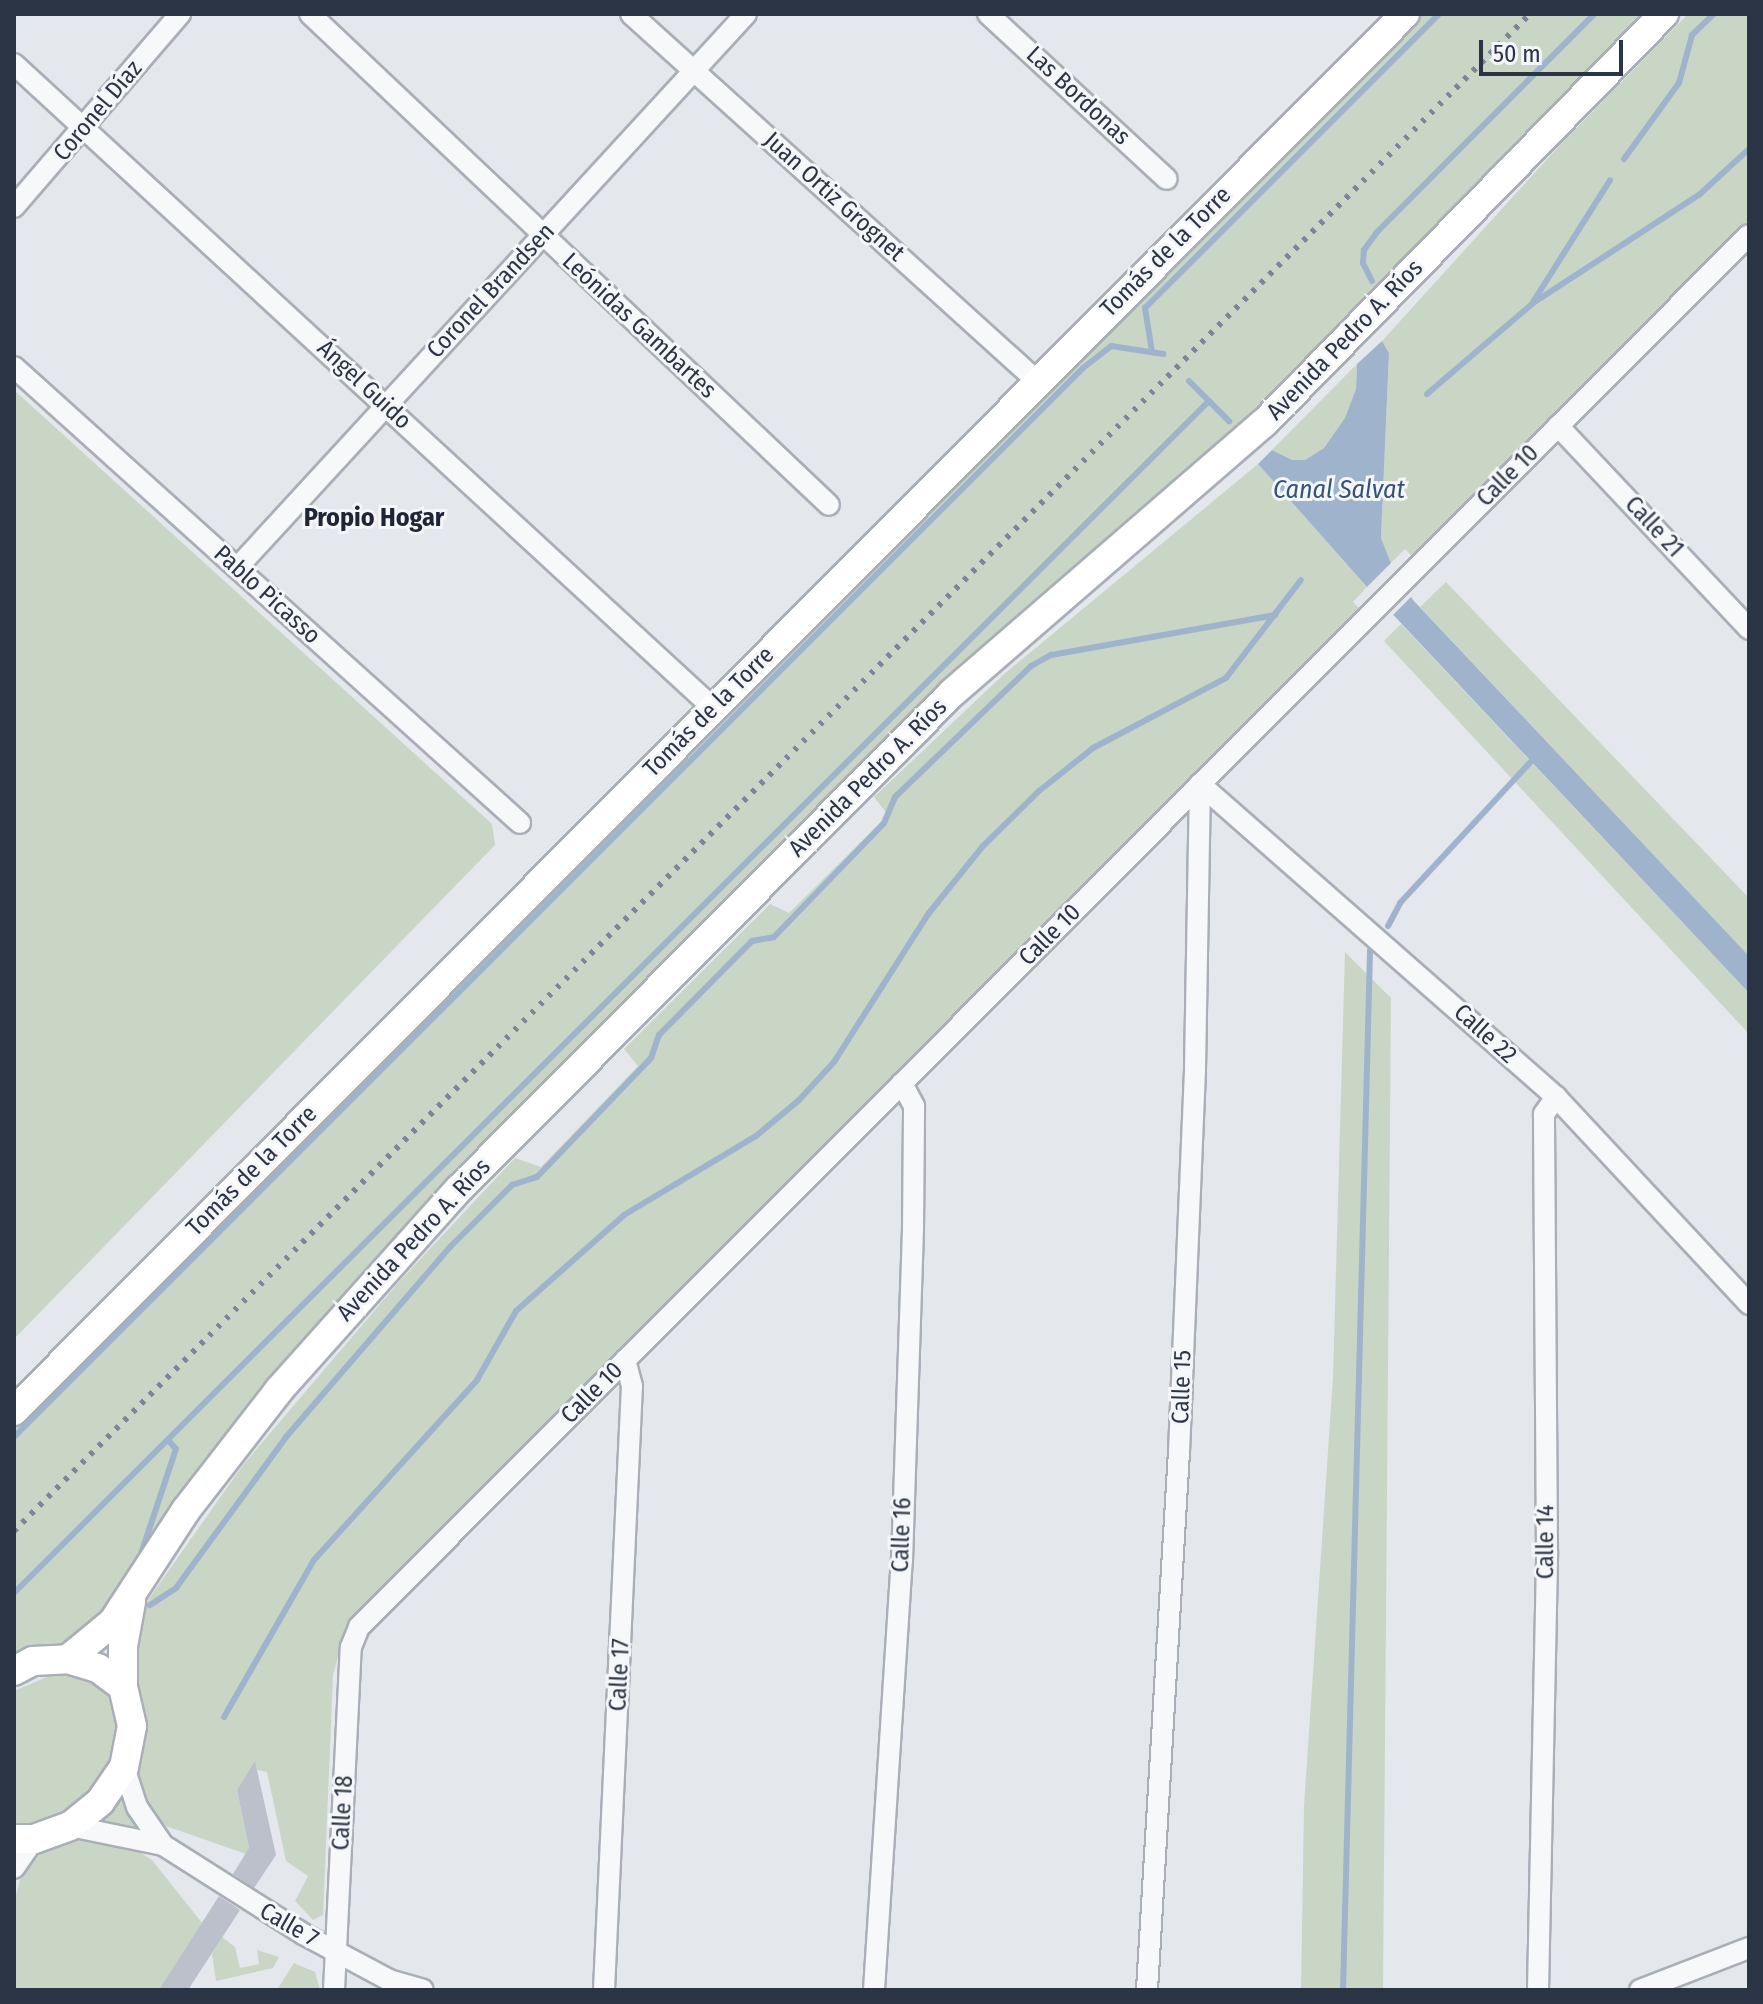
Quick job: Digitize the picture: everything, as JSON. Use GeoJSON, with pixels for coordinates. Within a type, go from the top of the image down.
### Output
{"type":"FeatureCollection","features":[{"type":"Feature","properties":{"kind":"main road","name":"Tomás de la Torre"},"geometry":{"type":"LineString","coordinates":[[14,1411],[1405,14]]}},
{"type":"Feature","properties":{"kind":"main road","name":"Avenida Pedro A. Ríos"},"geometry":{"type":"LineString","coordinates":[[68,1659],[101,1636],[132,1597],[186,1510],[279,1390],[459,1189],[952,693],[1264,423],[1664,14]]}},
{"type":"Feature","properties":{"kind":"main road","name":"Avenida Pedro A. Ríos"},"geometry":{"type":"LineString","coordinates":[[124,1767],[132,1726],[123,1687],[123,1646],[132,1597]]}},
{"type":"Feature","properties":{"kind":"main road"},"geometry":{"type":"LineString","coordinates":[[20,1662],[68,1659],[98,1668],[123,1687]]}},
{"type":"Feature","properties":{"kind":"main road"},"geometry":{"type":"LineString","coordinates":[[24,1839],[70,1826],[100,1802],[124,1767]]}},
{"type":"Feature","properties":{"kind":"street","name":"Coronel Díaz"},"geometry":{"type":"LineString","coordinates":[[14,207],[180,14]]}},
{"type":"Feature","properties":{"kind":"street","name":"Leónidas Gambartes"},"geometry":{"type":"LineString","coordinates":[[310,14],[829,505]]}},
{"type":"Feature","properties":{"kind":"street","name":"Juan Ortiz Grognet"},"geometry":{"type":"LineString","coordinates":[[631,14],[1037,381]]}},
{"type":"Feature","properties":{"kind":"street","name":"Coronel Brandsen"},"geometry":{"type":"LineString","coordinates":[[237,568],[746,14]]}},
{"type":"Feature","properties":{"kind":"street","name":"Las Bordonas"},"geometry":{"type":"LineString","coordinates":[[988,14],[1167,179]]}},
{"type":"Feature","properties":{"kind":"street","name":"Ángel Guido"},"geometry":{"type":"LineString","coordinates":[[14,64],[713,708]]}},
{"type":"Feature","properties":{"kind":"street","name":"Calle 10"},"geometry":{"type":"LineString","coordinates":[[354,1637],[625,1360],[1749,235]]}},
{"type":"Feature","properties":{"kind":"street","name":"Pablo Picasso"},"geometry":{"type":"LineString","coordinates":[[14,367],[520,823]]}},
{"type":"Feature","properties":{"kind":"street","name":"Calle 21"},"geometry":{"type":"LineString","coordinates":[[1558,426],[1749,629]]}},
{"type":"Feature","properties":{"kind":"street","name":"Calle 22"},"geometry":{"type":"LineString","coordinates":[[1200,784],[1556,1097],[1749,1304]]}},
{"type":"Feature","properties":{"kind":"street","name":"Calle 15"},"geometry":{"type":"LineString","coordinates":[[1147,1990],[1180,1436],[1200,784]]}},
{"type":"Feature","properties":{"kind":"street","name":"Calle 16"},"geometry":{"type":"LineString","coordinates":[[874,1990],[902,1561],[912,1245],[914,1106],[902,1083]]}},
{"type":"Feature","properties":{"kind":"street","name":"Calle 14"},"geometry":{"type":"LineString","coordinates":[[1538,1990],[1547,1551],[1544,1114],[1556,1097]]}},
{"type":"Feature","properties":{"kind":"street","name":"Calle 17"},"geometry":{"type":"LineString","coordinates":[[604,1990],[632,1386],[625,1360]]}},
{"type":"Feature","properties":{"kind":"street","name":"Calle 18"},"geometry":{"type":"LineString","coordinates":[[334,1990],[354,1637]]}},
{"type":"Feature","properties":{"kind":"street","name":"Calle 7"},"geometry":{"type":"LineString","coordinates":[[124,1767],[137,1807],[163,1845]]}},
{"type":"Feature","properties":{"kind":"street","name":"Calle 7"},"geometry":{"type":"LineString","coordinates":[[70,1826],[163,1845],[336,1952],[389,1980],[423,1990]]}},
{"type":"Feature","properties":{"kind":"street"},"geometry":{"type":"LineString","coordinates":[[14,1868],[24,1839]]}},
{"type":"Feature","properties":{"kind":"street"},"geometry":{"type":"LineString","coordinates":[[1640,1990],[1749,1948]]}},
{"type":"Feature","properties":{"kind":"green space"},"geometry":{"type":"Polygon","coordinates":[[[1405,14],[1664,14],[1264,423],[1086,573],[347,1311],[101,1636],[14,1671],[14,1411],[1405,14]]]}},
{"type":"Feature","properties":{"kind":"green space"},"geometry":{"type":"Polygon","coordinates":[[[1688,14],[1749,14],[1749,226],[1414,558],[1405,549],[1391,563],[1381,538],[1389,353],[1382,341],[1559,146],[1688,14]]]}},
{"type":"Feature","properties":{"kind":"green space"},"geometry":{"type":"Polygon","coordinates":[[[1357,364],[1356,389],[1345,419],[1324,448],[1305,460],[1292,460],[1272,450],[1357,364]]]}},
{"type":"Feature","properties":{"kind":"green space"},"geometry":{"type":"Polygon","coordinates":[[[14,390],[492,824],[495,845],[14,1339],[14,390]]]}},
{"type":"Feature","properties":{"kind":"green space"},"geometry":{"type":"Polygon","coordinates":[[[1258,464],[1367,587],[1353,602],[1360,609],[346,1628],[333,1675],[323,1915],[313,1920],[295,1901],[308,1876],[286,1861],[267,1772],[257,1770],[255,1762],[237,1790],[249,1848],[246,1854],[166,1826],[148,1807],[138,1779],[146,1717],[132,1660],[143,1607],[243,1465],[398,1283],[515,1158],[541,1167],[638,1066],[624,1049],[770,904],[789,913],[888,815],[874,797],[1003,675],[1258,464]]]}},
{"type":"Feature","properties":{"kind":"green space"},"geometry":{"type":"Polygon","coordinates":[[[1446,582],[1749,898],[1749,956],[1420,607],[1446,582]]]}},
{"type":"Feature","properties":{"kind":"green space"},"geometry":{"type":"Polygon","coordinates":[[[1401,624],[1749,993],[1749,1034],[1384,641],[1401,624]]]}},
{"type":"Feature","properties":{"kind":"green space"},"geometry":{"type":"Polygon","coordinates":[[[1345,952],[1391,998],[1383,1990],[1301,1990],[1304,1806],[1333,1377],[1345,952]]]}},
{"type":"Feature","properties":{"kind":"green space"},"geometry":{"type":"Polygon","coordinates":[[[56,1673],[91,1677],[105,1687],[119,1722],[117,1747],[94,1790],[68,1812],[38,1825],[14,1827],[14,1691],[56,1673]]]}},
{"type":"Feature","properties":{"kind":"green space"},"geometry":{"type":"Polygon","coordinates":[[[121,1791],[142,1829],[141,1832],[102,1821],[121,1791]]]}},
{"type":"Feature","properties":{"kind":"green space"},"geometry":{"type":"Polygon","coordinates":[[[87,1839],[123,1842],[152,1860],[202,1923],[163,1990],[14,1990],[14,1903],[20,1880],[43,1850],[87,1839]]]}},
{"type":"Feature","properties":{"kind":"green space"},"geometry":{"type":"Polygon","coordinates":[[[222,1937],[235,1947],[240,1968],[259,1964],[257,1950],[279,1957],[273,1968],[216,1981],[212,1954],[222,1937]]]}},
{"type":"Feature","properties":{"kind":"green space"},"geometry":{"type":"Polygon","coordinates":[[[294,1963],[315,1972],[320,1990],[277,1990],[294,1963]]]}},
{"type":"Feature","properties":{"kind":"water","name":"Canal Salvat"},"geometry":{"type":"Polygon","coordinates":[[[1382,341],[1389,353],[1381,538],[1391,563],[1413,600],[1749,956],[1749,993],[1367,587],[1258,464],[1272,450],[1292,460],[1305,460],[1324,448],[1345,418],[1356,389],[1357,364],[1382,341]]]}},
{"type":"Feature","properties":{"kind":"pier"},"geometry":{"type":"Polygon","coordinates":[[[1394,560],[1414,594],[1390,618],[1364,590],[1394,560]]]}},
{"type":"Feature","properties":{"kind":"building"},"geometry":{"type":"Polygon","coordinates":[[[255,1761],[276,1855],[254,1888],[233,1874],[249,1848],[237,1790],[255,1761]]]}},
{"type":"Feature","properties":{"kind":"building"},"geometry":{"type":"Polygon","coordinates":[[[219,1896],[240,1910],[188,1990],[159,1990],[219,1896]]]}},
{"type":"Feature","properties":{"kind":"waterway","name":"Canal Salvat"},"geometry":{"type":"LineString","coordinates":[[1152,352],[1145,308],[1439,14]]}},
{"type":"Feature","properties":{"kind":"waterway"},"geometry":{"type":"LineString","coordinates":[[1372,281],[1363,263],[1364,250],[1377,232],[1594,14]]}},
{"type":"Feature","properties":{"kind":"waterway"},"geometry":{"type":"LineString","coordinates":[[1624,159],[1679,83],[1692,35],[1714,14]]}},
{"type":"Feature","properties":{"kind":"waterway"},"geometry":{"type":"LineString","coordinates":[[1427,394],[1533,303],[1700,194],[1749,149]]}},
{"type":"Feature","properties":{"kind":"waterway"},"geometry":{"type":"LineString","coordinates":[[1533,302],[1610,180]]}},
{"type":"Feature","properties":{"kind":"waterway"},"geometry":{"type":"LineString","coordinates":[[14,1437],[1083,368],[1111,346],[1163,354]]}},
{"type":"Feature","properties":{"kind":"waterway","name":"Canal Salvat"},"geometry":{"type":"LineString","coordinates":[[1189,381],[1229,421]]}},
{"type":"Feature","properties":{"kind":"waterway"},"geometry":{"type":"LineString","coordinates":[[14,1593],[1209,401]]}},
{"type":"Feature","properties":{"kind":"waterway"},"geometry":{"type":"LineString","coordinates":[[224,1717],[314,1560],[477,1380],[516,1311],[624,1215],[756,1136],[799,1100],[834,1062],[929,913],[982,847],[1039,791],[1093,748],[1226,678],[1301,580]]}},
{"type":"Feature","properties":{"kind":"waterway"},"geometry":{"type":"LineString","coordinates":[[150,1605],[176,1588],[286,1437],[450,1247],[512,1185],[537,1177],[651,1058],[659,1035],[752,941],[774,937],[884,823],[895,797],[1031,666],[1051,655],[1275,615]]}},
{"type":"Feature","properties":{"kind":"waterway"},"geometry":{"type":"LineString","coordinates":[[1388,926],[1400,903],[1537,755]]}},
{"type":"Feature","properties":{"kind":"waterway"},"geometry":{"type":"LineString","coordinates":[[1343,1990],[1370,950]]}},
{"type":"Feature","properties":{"kind":"waterway"},"geometry":{"type":"LineString","coordinates":[[139,1560],[176,1449],[168,1440]]}},
{"type":"Feature","properties":{"kind":"railway"},"geometry":{"type":"LineString","coordinates":[[14,1531],[1530,14]]}},
{"type":"Feature","properties":{"kind":"district","name":"Propio Hogar"},"geometry":{"type":"Point","coordinates":[374,518]}}]}
